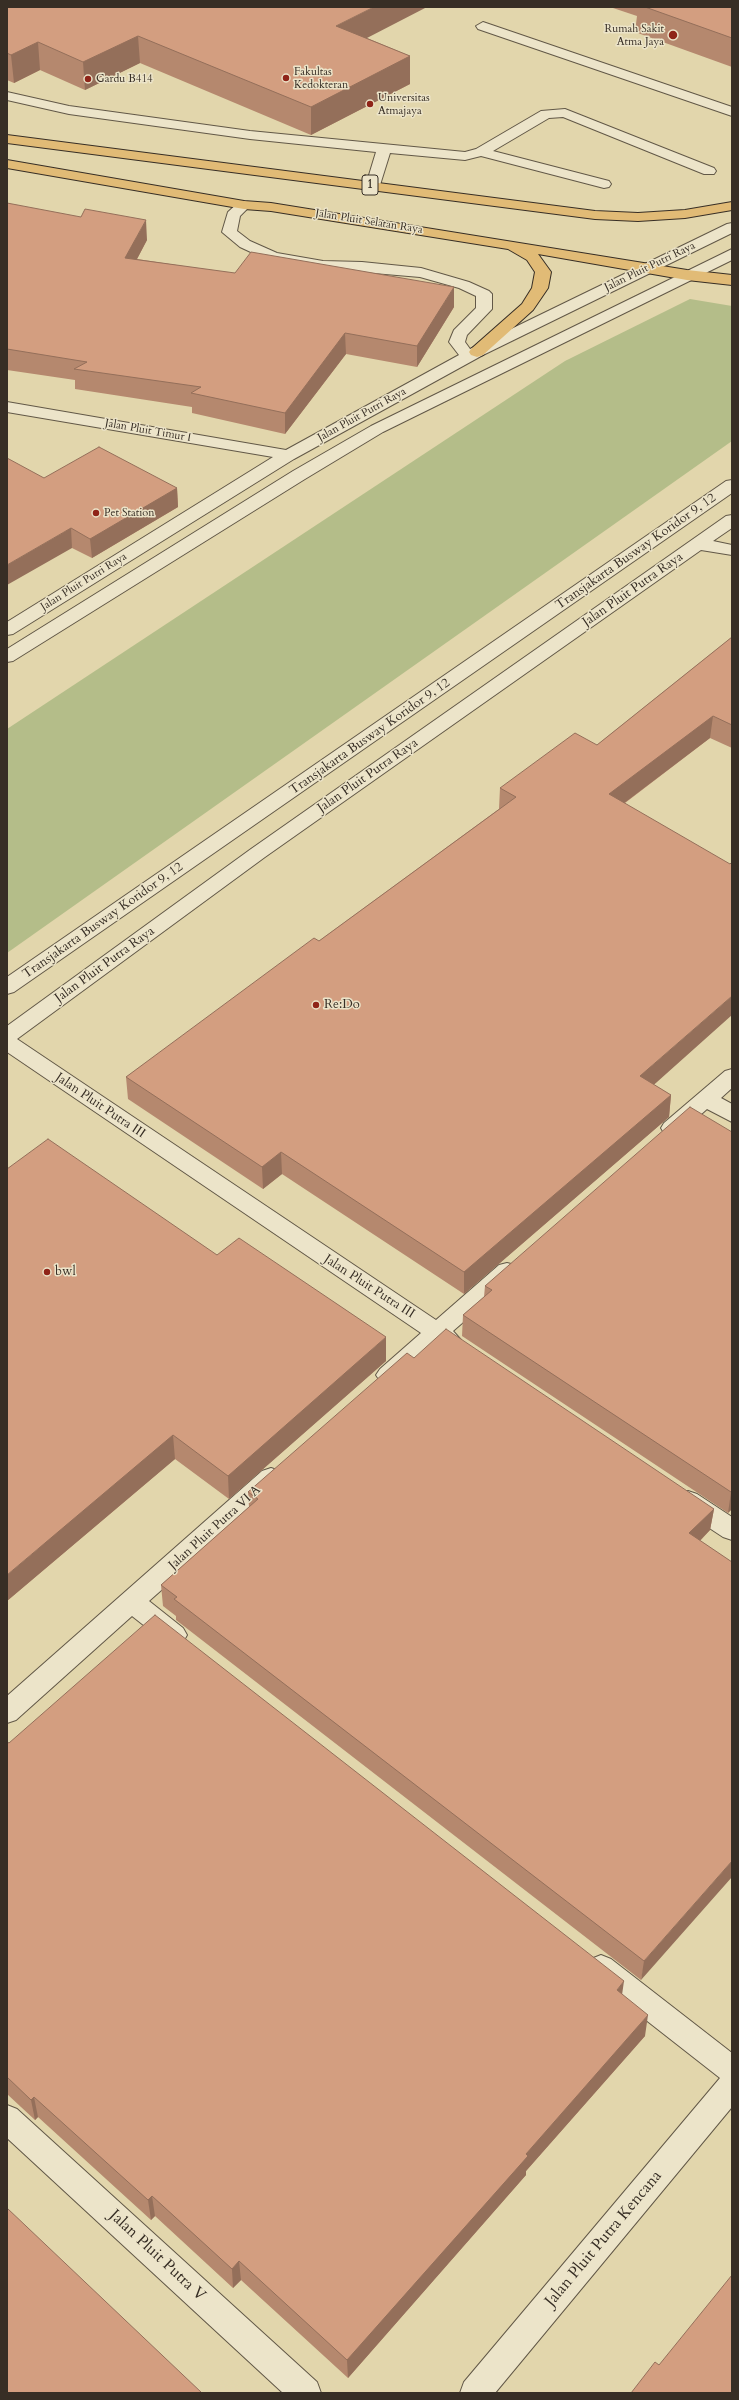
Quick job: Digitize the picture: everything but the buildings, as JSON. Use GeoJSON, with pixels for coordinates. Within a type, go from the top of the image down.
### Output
{"type":"FeatureCollection","features":[{"type":"Feature","properties":{"kind":"highway","name":"1"},"geometry":{"type":"LineString","coordinates":[[7,139],[373,185],[595,215],[638,217],[685,214],[732,206]]}},
{"type":"Feature","properties":{"kind":"highway","name":"Jalan Pluit Selatan Raya"},"geometry":{"type":"LineString","coordinates":[[7,164],[244,205],[271,207],[506,243],[687,275],[732,280]]}},
{"type":"Feature","properties":{"kind":"highway"},"geometry":{"type":"LineString","coordinates":[[472,355],[528,307],[540,288],[543,272],[532,257],[506,243]]}},
{"type":"Feature","properties":{"kind":"street"},"geometry":{"type":"LineString","coordinates":[[483,26],[732,112]]}},
{"type":"Feature","properties":{"kind":"street"},"geometry":{"type":"LineString","coordinates":[[7,96],[69,110],[250,135],[384,148],[427,154],[464,156],[481,152],[546,114],[560,113],[709,171]]}},
{"type":"Feature","properties":{"kind":"street"},"geometry":{"type":"LineString","coordinates":[[373,185],[384,148]]}},
{"type":"Feature","properties":{"kind":"street"},"geometry":{"type":"LineString","coordinates":[[481,152],[604,184]]}},
{"type":"Feature","properties":{"kind":"street"},"geometry":{"type":"LineString","coordinates":[[244,205],[233,215],[229,232],[245,244],[272,257],[323,266],[362,267],[421,273],[464,285],[484,294],[484,309],[460,333],[456,342],[472,355]]}},
{"type":"Feature","properties":{"kind":"street","name":"Jalan Pluit Putri Raya"},"geometry":{"type":"LineString","coordinates":[[7,630],[288,455],[472,355],[732,227]]}},
{"type":"Feature","properties":{"kind":"street"},"geometry":{"type":"LineString","coordinates":[[7,657],[299,475],[376,429],[732,254]]}},
{"type":"Feature","properties":{"kind":"street","name":"Jalan Pluit Timur I"},"geometry":{"type":"LineString","coordinates":[[7,407],[288,455]]}},
{"type":"Feature","properties":{"kind":"street","name":"Transjakarta Busway Koridor 9, 12"},"geometry":{"type":"LineString","coordinates":[[7,988],[732,485]]}},
{"type":"Feature","properties":{"kind":"street","name":"Jalan Pluit Putra Raya"},"geometry":{"type":"LineString","coordinates":[[7,1036],[265,849],[732,520]]}},
{"type":"Feature","properties":{"kind":"street"},"geometry":{"type":"LineString","coordinates":[[698,544],[732,550]]}},
{"type":"Feature","properties":{"kind":"street","name":"Jalan Pluit Putra III"},"geometry":{"type":"LineString","coordinates":[[7,1042],[268,1220],[470,1354]]}},
{"type":"Feature","properties":{"kind":"street"},"geometry":{"type":"LineString","coordinates":[[658,1140],[732,1076]]}},
{"type":"Feature","properties":{"kind":"street"},"geometry":{"type":"LineString","coordinates":[[706,1099],[732,1114]]}},
{"type":"Feature","properties":{"kind":"street"},"geometry":{"type":"LineString","coordinates":[[372,1388],[521,1259]]}},
{"type":"Feature","properties":{"kind":"street","name":"Jalan Pluit Putra VI A"},"geometry":{"type":"LineString","coordinates":[[7,1712],[290,1461]]}},
{"type":"Feature","properties":{"kind":"street"},"geometry":{"type":"LineString","coordinates":[[673,1490],[732,1530]]}},
{"type":"Feature","properties":{"kind":"street"},"geometry":{"type":"LineString","coordinates":[[132,1602],[194,1651]]}},
{"type":"Feature","properties":{"kind":"street"},"geometry":{"type":"LineString","coordinates":[[582,1953],[732,2070]]}},
{"type":"Feature","properties":{"kind":"street","name":"Jalan Pluit Putra Kencana"},"geometry":{"type":"LineString","coordinates":[[476,2393],[732,2085]]}},
{"type":"Feature","properties":{"kind":"street","name":"Jalan Pluit Putra V"},"geometry":{"type":"LineString","coordinates":[[7,2119],[306,2393]]}},
{"type":"Feature","properties":{"kind":"green space"},"geometry":{"type":"Polygon","coordinates":[[[690,299],[732,306],[732,441],[7,953],[7,729],[565,361],[690,299]]]}},
{"type":"Feature","properties":{"kind":"place","name":"Rumah Sakit Atma Jaya"},"geometry":{"type":"Point","coordinates":[673,35]}},
{"type":"Feature","properties":{"kind":"place","name":"Fakultas Kedokteran"},"geometry":{"type":"Point","coordinates":[286,78]}},
{"type":"Feature","properties":{"kind":"place","name":"Gardu B414"},"geometry":{"type":"Point","coordinates":[88,79]}},
{"type":"Feature","properties":{"kind":"place","name":"Universitas Atmajaya"},"geometry":{"type":"Point","coordinates":[370,104]}},
{"type":"Feature","properties":{"kind":"place","name":"Pet Station"},"geometry":{"type":"Point","coordinates":[96,513]}},
{"type":"Feature","properties":{"kind":"place","name":"Re:Do"},"geometry":{"type":"Point","coordinates":[316,1005]}},
{"type":"Feature","properties":{"kind":"place","name":"bwl"},"geometry":{"type":"Point","coordinates":[47,1272]}}]}
